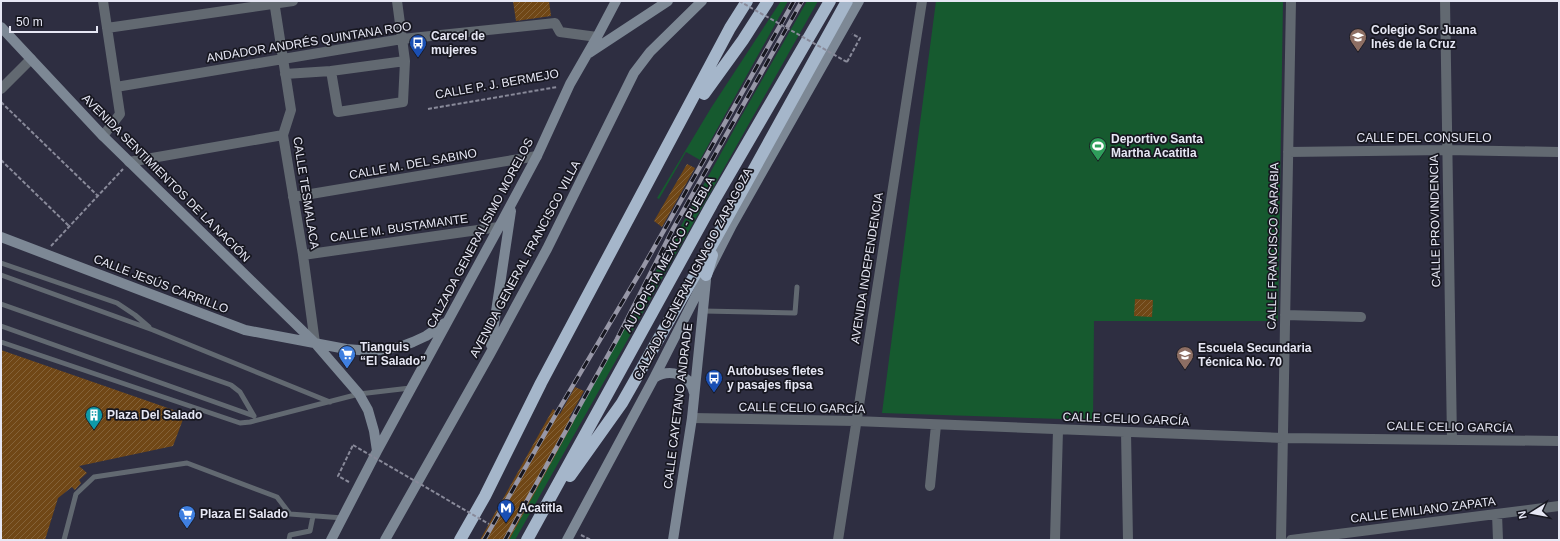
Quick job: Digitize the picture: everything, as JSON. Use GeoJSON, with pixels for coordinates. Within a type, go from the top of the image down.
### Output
{"type":"FeatureCollection","features":[{"type":"Feature","properties":{"kind":"highway"},"geometry":{"type":"LineString","coordinates":[[460,540],[485,496],[545,376],[678,129],[730,28],[747,1]]}},
{"type":"Feature","properties":{"kind":"highway"},"geometry":{"type":"LineString","coordinates":[[678,129],[743,40],[768,1]]}},
{"type":"Feature","properties":{"kind":"highway","name":"CALZADA GENERAL IGNACIO ZARAGOZA"},"geometry":{"type":"LineString","coordinates":[[717,236],[847,1]]}},
{"type":"Feature","properties":{"kind":"highway","name":"AUTOPISTA MÉXICO - PUEBLA"},"geometry":{"type":"LineString","coordinates":[[536,522],[712,204],[829,2]]}},
{"type":"Feature","properties":{"kind":"highway"},"geometry":{"type":"LineString","coordinates":[[706,275],[717,236]]}},
{"type":"Feature","properties":{"kind":"highway"},"geometry":{"type":"LineString","coordinates":[[527,540],[536,522],[622,403],[717,236]]}},
{"type":"Feature","properties":{"kind":"street"},"geometry":{"type":"LineString","coordinates":[[103,1],[120,114],[103,136]]}},
{"type":"Feature","properties":{"kind":"street"},"geometry":{"type":"LineString","coordinates":[[107,28],[274,2],[293,1]]}},
{"type":"Feature","properties":{"kind":"street"},"geometry":{"type":"LineString","coordinates":[[331,71],[338,112],[403,102],[405,61],[397,1]]}},
{"type":"Feature","properties":{"kind":"street","name":"CALZADA GENERALÍSIMO MORELOS"},"geometry":{"type":"LineString","coordinates":[[331,540],[411,388],[450,319],[537,156],[570,84],[616,1]]}},
{"type":"Feature","properties":{"kind":"street"},"geometry":{"type":"LineString","coordinates":[[587,54],[668,1]]}},
{"type":"Feature","properties":{"kind":"street","name":"AVENIDA GENERAL FRANCISCO VILLA"},"geometry":{"type":"LineString","coordinates":[[385,540],[490,354],[547,249],[634,73],[650,52],[702,1]]}},
{"type":"Feature","properties":{"kind":"street","name":"CALZADA GENERAL IGNACIO ZARAGOZA"},"geometry":{"type":"LineString","coordinates":[[567,540],[654,378],[732,225],[859,1]]}},
{"type":"Feature","properties":{"kind":"street","name":"AVENIDA INDEPENDENCIA"},"geometry":{"type":"LineString","coordinates":[[838,540],[855,421],[922,1]]}},
{"type":"Feature","properties":{"kind":"street","name":"CALLE FRANCISCO SARABIA"},"geometry":{"type":"LineString","coordinates":[[1281,540],[1291,1]]}},
{"type":"Feature","properties":{"kind":"street","name":"CALLE PROVINDENCIA"},"geometry":{"type":"LineString","coordinates":[[1445,1],[1452,440]]}},
{"type":"Feature","properties":{"kind":"street","name":"CALLE TESMALACA"},"geometry":{"type":"LineString","coordinates":[[274,2],[291,110],[283,135],[303,255],[315,344]]}},
{"type":"Feature","properties":{"kind":"street","name":"ANDADOR ANDRÉS QUINTANA ROO"},"geometry":{"type":"LineString","coordinates":[[116,87],[402,39],[555,23],[560,32],[597,37]]}},
{"type":"Feature","properties":{"kind":"street","name":"AVENIDA SENTIMIENTOS DE LA NACIÓN"},"geometry":{"type":"LineString","coordinates":[[1,27],[103,136],[315,344],[359,394],[368,410],[374,431],[377,452]]}},
{"type":"Feature","properties":{"kind":"street"},"geometry":{"type":"LineString","coordinates":[[1,89],[31,59]]}},
{"type":"Feature","properties":{"kind":"street"},"geometry":{"type":"LineString","coordinates":[[285,74],[331,71],[405,61]]}},
{"type":"Feature","properties":{"kind":"street"},"geometry":{"type":"LineString","coordinates":[[129,162],[283,135]]}},
{"type":"Feature","properties":{"kind":"street","name":"CALLE DEL CONSUELO"},"geometry":{"type":"LineString","coordinates":[[1288,152],[1447,150],[1559,152]]}},
{"type":"Feature","properties":{"kind":"street","name":"CALLE M. DEL SABINO"},"geometry":{"type":"LineString","coordinates":[[293,197],[537,156]]}},
{"type":"Feature","properties":{"kind":"street"},"geometry":{"type":"LineString","coordinates":[[490,354],[512,203]]}},
{"type":"Feature","properties":{"kind":"street","name":"CALLE M. BUSTAMANTE"},"geometry":{"type":"LineString","coordinates":[[303,255],[499,227]]}},
{"type":"Feature","properties":{"kind":"street","name":"CALLE JESÚS CARRILLO"},"geometry":{"type":"LineString","coordinates":[[1,237],[245,330],[315,344]]}},
{"type":"Feature","properties":{"kind":"street","name":"CALLE CAYETANO ANDRADE"},"geometry":{"type":"LineString","coordinates":[[673,540],[695,395],[706,275]]}},
{"type":"Feature","properties":{"kind":"street"},"geometry":{"type":"LineString","coordinates":[[1285,315],[1361,317]]}},
{"type":"Feature","properties":{"kind":"street"},"geometry":{"type":"LineString","coordinates":[[315,344],[359,351],[386,350],[400,347],[426,336],[450,319]]}},
{"type":"Feature","properties":{"kind":"street"},"geometry":{"type":"LineString","coordinates":[[654,378],[670,372],[681,375],[690,383],[695,395]]}},
{"type":"Feature","properties":{"kind":"street","name":"CALLE CELIO GARCÍA"},"geometry":{"type":"LineString","coordinates":[[692,418],[855,421],[1283,438],[1559,441]]}},
{"type":"Feature","properties":{"kind":"street"},"geometry":{"type":"LineString","coordinates":[[930,486],[936,424]]}},
{"type":"Feature","properties":{"kind":"street"},"geometry":{"type":"LineString","coordinates":[[1055,540],[1058,430]]}},
{"type":"Feature","properties":{"kind":"street"},"geometry":{"type":"LineString","coordinates":[[1126,432],[1128,540]]}},
{"type":"Feature","properties":{"kind":"street","name":"CALLE EMILIANO ZAPATA"},"geometry":{"type":"LineString","coordinates":[[1291,540],[1559,506]]}},
{"type":"Feature","properties":{"kind":"street"},"geometry":{"type":"LineString","coordinates":[[1497,514],[1498,540]]}},
{"type":"Feature","properties":{"kind":"lane"},"geometry":{"type":"LineString","coordinates":[[1,263],[117,303],[135,315],[153,330]]}},
{"type":"Feature","properties":{"kind":"lane"},"geometry":{"type":"LineString","coordinates":[[1,275],[153,330],[330,402]]}},
{"type":"Feature","properties":{"kind":"lane"},"geometry":{"type":"LineString","coordinates":[[703,311],[795,313],[797,287]]}},
{"type":"Feature","properties":{"kind":"lane"},"geometry":{"type":"LineString","coordinates":[[1,304],[230,385],[240,392],[254,416]]}},
{"type":"Feature","properties":{"kind":"lane"},"geometry":{"type":"LineString","coordinates":[[1,326],[263,419]]}},
{"type":"Feature","properties":{"kind":"lane"},"geometry":{"type":"LineString","coordinates":[[1,342],[240,423],[263,419],[359,394],[411,388]]}},
{"type":"Feature","properties":{"kind":"lane"},"geometry":{"type":"LineString","coordinates":[[64,540],[76,494],[94,477],[187,463],[277,497],[290,514],[343,518]]}},
{"type":"Feature","properties":{"kind":"lane"},"geometry":{"type":"LineString","coordinates":[[289,540],[290,535],[310,531],[313,516]]}},
{"type":"Feature","properties":{"kind":"path"},"geometry":{"type":"LineString","coordinates":[[739,1],[847,62],[860,38]]}},
{"type":"Feature","properties":{"kind":"path","name":"CALLE P. J. BERMEJO"},"geometry":{"type":"LineString","coordinates":[[428,109],[570,84]]}},
{"type":"Feature","properties":{"kind":"path"},"geometry":{"type":"LineString","coordinates":[[1,102],[98,196]]}},
{"type":"Feature","properties":{"kind":"path"},"geometry":{"type":"LineString","coordinates":[[1,160],[69,226]]}},
{"type":"Feature","properties":{"kind":"path"},"geometry":{"type":"LineString","coordinates":[[43,253],[129,162]]}},
{"type":"Feature","properties":{"kind":"path"},"geometry":{"type":"LineString","coordinates":[[338,476],[353,445],[489,524]]}},
{"type":"Feature","properties":{"kind":"green space"},"geometry":{"type":"Polygon","coordinates":[[[781,1],[788,1],[700,160],[686,152],[659,199],[657,198],[711,108],[781,1]]]}},
{"type":"Feature","properties":{"kind":"green space"},"geometry":{"type":"Polygon","coordinates":[[[807,1],[818,1],[515,540],[508,540],[742,115],[807,1]]]}},
{"type":"Feature","properties":{"kind":"green space","name":"Deportivo Santa Martha Acatitla"},"geometry":{"type":"Polygon","coordinates":[[[936,1],[1283,1],[1278,321],[1094,321],[1093,420],[882,413],[936,1]]]}},
{"type":"Feature","properties":{"kind":"building"},"geometry":{"type":"Polygon","coordinates":[[[513,1],[549,1],[551,16],[516,21],[513,1]]]}},
{"type":"Feature","properties":{"kind":"building"},"geometry":{"type":"Polygon","coordinates":[[[687,164],[695,168],[662,227],[654,221],[687,164]]]}},
{"type":"Feature","properties":{"kind":"building"},"geometry":{"type":"Polygon","coordinates":[[[1135,299],[1153,300],[1152,317],[1134,316],[1135,299]]]}},
{"type":"Feature","properties":{"kind":"building","name":"Plaza Del Salado"},"geometry":{"type":"Polygon","coordinates":[[[1,350],[185,414],[173,446],[79,466],[87,473],[79,480],[81,483],[75,490],[72,487],[58,498],[45,540],[1,540],[1,350]]]}},
{"type":"Feature","properties":{"kind":"building"},"geometry":{"type":"Polygon","coordinates":[[[575,387],[584,391],[569,418],[574,421],[509,540],[480,540],[553,409],[560,414],[575,387]]]}},
{"type":"Feature","properties":{"kind":"railway"},"geometry":{"type":"LineString","coordinates":[[484,540],[642,269],[794,1]]}},
{"type":"Feature","properties":{"kind":"railway"},"geometry":{"type":"LineString","coordinates":[[505,540],[617,339],[674,227],[802,1]]}},
{"type":"Feature","properties":{"kind":"place","name":"Colegio Sor Juana Inés de la Cruz"},"geometry":{"type":"Point","coordinates":[1358,52]}},
{"type":"Feature","properties":{"kind":"place","name":"Carcel de mujeres"},"geometry":{"type":"Point","coordinates":[418,58]}},
{"type":"Feature","properties":{"kind":"place","name":"Deportivo Santa Martha Acatitla"},"geometry":{"type":"Point","coordinates":[1098,161]}},
{"type":"Feature","properties":{"kind":"place","name":"Tianguis “El Salado”"},"geometry":{"type":"Point","coordinates":[347,369]}},
{"type":"Feature","properties":{"kind":"place","name":"Escuela Secundaria Técnica No. 70"},"geometry":{"type":"Point","coordinates":[1185,370]}},
{"type":"Feature","properties":{"kind":"place","name":"Autobuses fletes y pasajes fipsa"},"geometry":{"type":"Point","coordinates":[714,393]}},
{"type":"Feature","properties":{"kind":"place","name":"Plaza Del Salado"},"geometry":{"type":"Point","coordinates":[94,430]}},
{"type":"Feature","properties":{"kind":"place","name":"Acatitla"},"geometry":{"type":"Point","coordinates":[506,523]}},
{"type":"Feature","properties":{"kind":"place","name":"Plaza El Salado"},"geometry":{"type":"Point","coordinates":[187,529]}}]}
